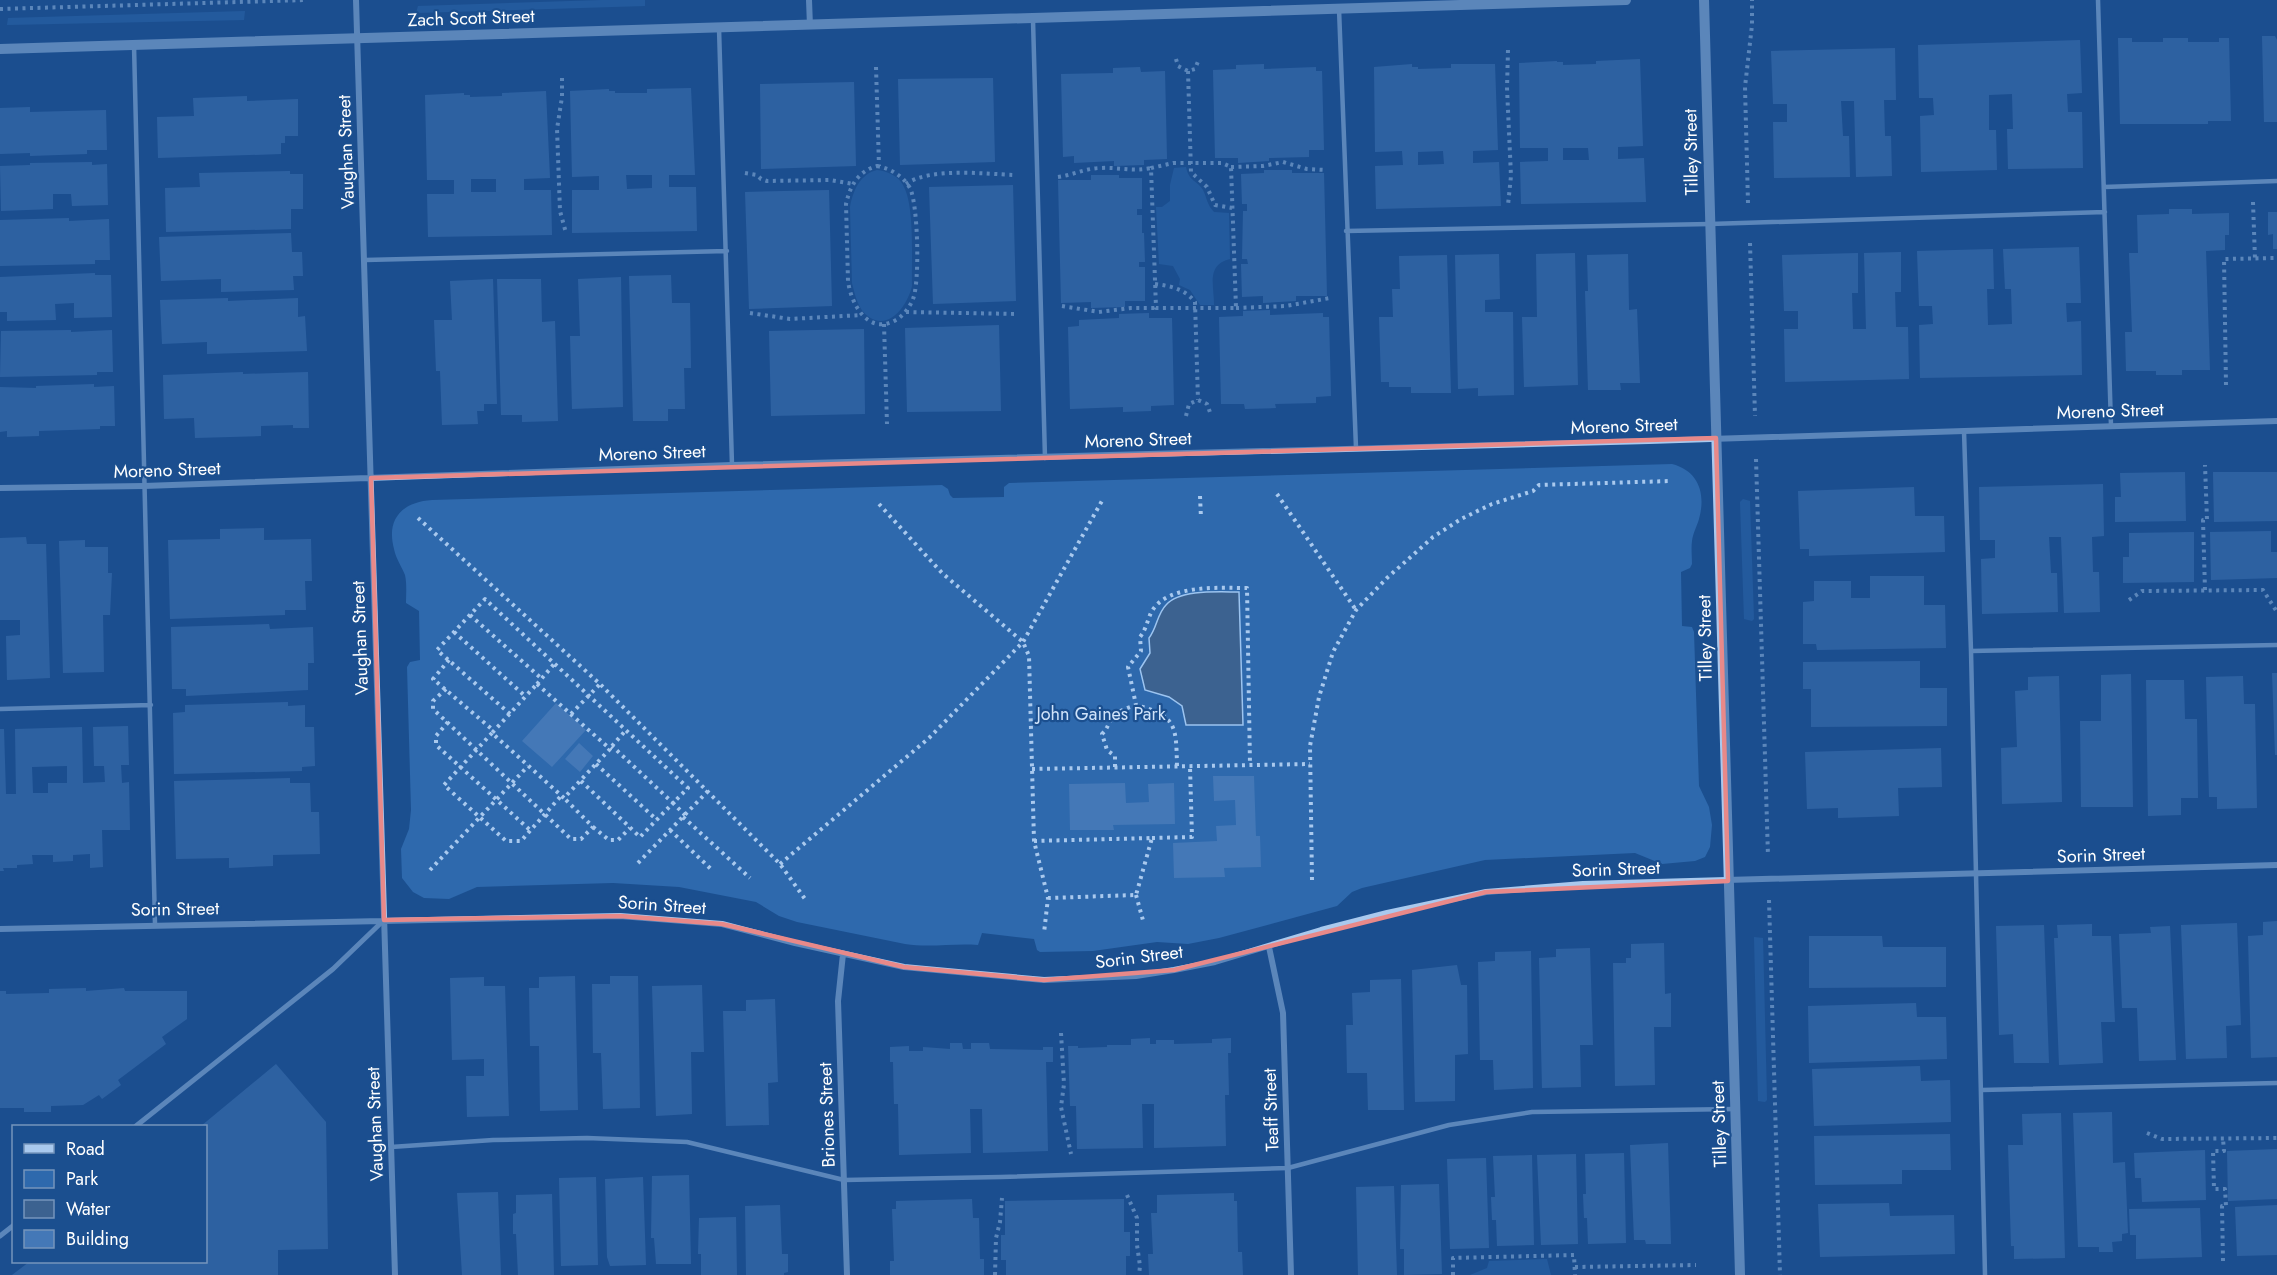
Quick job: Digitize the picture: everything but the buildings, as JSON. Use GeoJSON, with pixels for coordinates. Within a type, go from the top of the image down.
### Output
{"type":"FeatureCollection","features":[{"type":"Feature","properties":{"kind":"street","name":"Vaughan Street"},"geometry":{"type":"LineString","coordinates":[[356,0],[395,1275]]}},
{"type":"Feature","properties":{"kind":"street"},"geometry":{"type":"LineString","coordinates":[[809,0],[810,26]]}},
{"type":"Feature","properties":{"kind":"street"},"geometry":{"type":"LineString","coordinates":[[1253,0],[1254,12]]}},
{"type":"Feature","properties":{"kind":"street","name":"Zach Scott Street"},"geometry":{"type":"LineString","coordinates":[[0,49],[357,37],[1033,20],[1626,0]]}},
{"type":"Feature","properties":{"kind":"street","name":"Tilley Street"},"geometry":{"type":"LineString","coordinates":[[1704,0],[1740,1275]]}},
{"type":"Feature","properties":{"kind":"street","name":"Moreno Street"},"geometry":{"type":"LineString","coordinates":[[0,488],[144,486],[732,465],[1045,458],[2277,421]]}},
{"type":"Feature","properties":{"kind":"street","name":"Sorin Street"},"geometry":{"type":"LineString","coordinates":[[0,929],[620,916],[722,924],[904,967],[1044,980],[1136,976],[1215,962],[1320,930],[1486,892],[1583,884],[2277,865]]}},
{"type":"Feature","properties":{"kind":"street"},"geometry":{"type":"LineString","coordinates":[[137,1125],[333,969],[384,920]]}},
{"type":"Feature","properties":{"kind":"street","name":"Teaff Street"},"geometry":{"type":"LineString","coordinates":[[1269,946],[1283,1013],[1291,1275]]}},
{"type":"Feature","properties":{"kind":"street","name":"Briones Street"},"geometry":{"type":"LineString","coordinates":[[843,954],[838,1001],[847,1275]]}},
{"type":"Feature","properties":{"kind":"street"},"geometry":{"type":"LineString","coordinates":[[0,1236],[12,1227]]}},
{"type":"Feature","properties":{"kind":"lane"},"geometry":{"type":"LineString","coordinates":[[2098,0],[2111,426]]}},
{"type":"Feature","properties":{"kind":"lane"},"geometry":{"type":"LineString","coordinates":[[1339,9],[1356,448]]}},
{"type":"Feature","properties":{"kind":"lane"},"geometry":{"type":"LineString","coordinates":[[1033,20],[1045,458]]}},
{"type":"Feature","properties":{"kind":"lane"},"geometry":{"type":"LineString","coordinates":[[718,28],[727,251],[732,465]]}},
{"type":"Feature","properties":{"kind":"lane"},"geometry":{"type":"LineString","coordinates":[[134,45],[156,924]]}},
{"type":"Feature","properties":{"kind":"lane"},"geometry":{"type":"LineString","coordinates":[[2104,187],[2277,181]]}},
{"type":"Feature","properties":{"kind":"lane"},"geometry":{"type":"LineString","coordinates":[[1346,231],[1710,224],[2105,212]]}},
{"type":"Feature","properties":{"kind":"lane"},"geometry":{"type":"LineString","coordinates":[[365,260],[727,251]]}},
{"type":"Feature","properties":{"kind":"lane"},"geometry":{"type":"LineString","coordinates":[[1964,431],[1985,1275]]}},
{"type":"Feature","properties":{"kind":"lane"},"geometry":{"type":"LineString","coordinates":[[1971,651],[2277,645]]}},
{"type":"Feature","properties":{"kind":"lane"},"geometry":{"type":"LineString","coordinates":[[0,709],[151,705]]}},
{"type":"Feature","properties":{"kind":"lane"},"geometry":{"type":"LineString","coordinates":[[1982,1090],[2277,1083]]}},
{"type":"Feature","properties":{"kind":"lane"},"geometry":{"type":"LineString","coordinates":[[391,1147],[493,1140],[587,1138],[687,1142],[844,1180],[1001,1177],[1288,1168],[1449,1125],[1532,1112],[1735,1109]]}},
{"type":"Feature","properties":{"kind":"path"},"geometry":{"type":"LineString","coordinates":[[0,9],[306,0]]}},
{"type":"Feature","properties":{"kind":"path"},"geometry":{"type":"LineString","coordinates":[[1752,0],[1753,16]]}},
{"type":"Feature","properties":{"kind":"path"},"geometry":{"type":"LineString","coordinates":[[1503,228],[1508,211],[1511,176],[1507,88],[1508,50]]}},
{"type":"Feature","properties":{"kind":"path"},"geometry":{"type":"LineString","coordinates":[[1176,59],[1178,66],[1188,71],[1195,69],[1199,59]]}},
{"type":"Feature","properties":{"kind":"path"},"geometry":{"type":"LineString","coordinates":[[876,67],[879,166]]}},
{"type":"Feature","properties":{"kind":"path"},"geometry":{"type":"LineString","coordinates":[[1188,71],[1193,175],[1207,187],[1213,202],[1220,207],[1232,208]]}},
{"type":"Feature","properties":{"kind":"path"},"geometry":{"type":"LineString","coordinates":[[562,78],[562,97],[557,129],[560,211],[568,241],[569,255]]}},
{"type":"Feature","properties":{"kind":"path"},"geometry":{"type":"LineString","coordinates":[[906,183],[915,178],[937,175],[982,173],[1045,178],[1070,175],[1089,169],[1127,171],[1173,163],[1222,163],[1231,167],[1263,166],[1283,162],[1307,169],[1344,170]]}},
{"type":"Feature","properties":{"kind":"path"},"geometry":{"type":"LineString","coordinates":[[879,166],[895,171],[906,183],[915,207],[917,276],[913,300],[900,317],[884,324],[875,324],[866,320],[862,315],[853,300],[848,281],[846,204],[853,184],[867,168],[879,166]]}},
{"type":"Feature","properties":{"kind":"path"},"geometry":{"type":"LineString","coordinates":[[1231,167],[1236,308]]}},
{"type":"Feature","properties":{"kind":"path"},"geometry":{"type":"LineString","coordinates":[[1151,168],[1156,308]]}},
{"type":"Feature","properties":{"kind":"path"},"geometry":{"type":"LineString","coordinates":[[724,173],[752,173],[767,181],[830,180],[853,184]]}},
{"type":"Feature","properties":{"kind":"path"},"geometry":{"type":"LineString","coordinates":[[2253,182],[2255,259]]}},
{"type":"Feature","properties":{"kind":"path"},"geometry":{"type":"LineString","coordinates":[[2226,385],[2224,259],[2277,258]]}},
{"type":"Feature","properties":{"kind":"path"},"geometry":{"type":"LineString","coordinates":[[1155,284],[1170,286],[1186,293],[1195,302],[1198,400]]}},
{"type":"Feature","properties":{"kind":"path"},"geometry":{"type":"LineString","coordinates":[[1041,306],[1067,306],[1099,312],[1131,308],[1236,308],[1302,305],[1322,298],[1349,297]]}},
{"type":"Feature","properties":{"kind":"path"},"geometry":{"type":"LineString","coordinates":[[905,312],[1041,315]]}},
{"type":"Feature","properties":{"kind":"path"},"geometry":{"type":"LineString","coordinates":[[728,313],[765,314],[790,319],[862,315]]}},
{"type":"Feature","properties":{"kind":"path"},"geometry":{"type":"LineString","coordinates":[[884,324],[886,424]]}},
{"type":"Feature","properties":{"kind":"path"},"geometry":{"type":"LineString","coordinates":[[1186,416],[1185,411],[1189,404],[1198,400],[1207,404],[1211,415]]}},
{"type":"Feature","properties":{"kind":"path"},"geometry":{"type":"LineString","coordinates":[[2205,465],[2207,520],[2203,520],[2205,590]]}},
{"type":"Feature","properties":{"kind":"path"},"geometry":{"type":"LineString","coordinates":[[1757,476],[1768,846]]}},
{"type":"Feature","properties":{"kind":"path"},"geometry":{"type":"LineString","coordinates":[[1312,880],[1310,746],[1319,698],[1333,652],[1356,610],[1387,578],[1433,537],[1461,519],[1492,504],[1533,491],[1539,485],[1671,481]]}},
{"type":"Feature","properties":{"kind":"path"},"geometry":{"type":"LineString","coordinates":[[1277,494],[1356,610]]}},
{"type":"Feature","properties":{"kind":"path"},"geometry":{"type":"LineString","coordinates":[[1200,496],[1201,518]]}},
{"type":"Feature","properties":{"kind":"path"},"geometry":{"type":"LineString","coordinates":[[780,864],[929,738],[1023,642],[1103,499]]}},
{"type":"Feature","properties":{"kind":"path"},"geometry":{"type":"LineString","coordinates":[[879,504],[942,573],[1023,642],[1029,656],[1034,841],[1048,898],[1044,933]]}},
{"type":"Feature","properties":{"kind":"path"},"geometry":{"type":"LineString","coordinates":[[418,518],[600,684],[780,864],[805,899]]}},
{"type":"Feature","properties":{"kind":"path"},"geometry":{"type":"LineString","coordinates":[[1136,705],[1128,667],[1141,651],[1140,637],[1148,628],[1152,612],[1162,600],[1191,589],[1247,588],[1250,765]]}},
{"type":"Feature","properties":{"kind":"path"},"geometry":{"type":"LineString","coordinates":[[2129,600],[2142,591],[2263,590],[2277,612]]}},
{"type":"Feature","properties":{"kind":"path"},"geometry":{"type":"LineString","coordinates":[[510,714],[437,650],[485,599],[688,788],[640,837],[581,781]]}},
{"type":"Feature","properties":{"kind":"path"},"geometry":{"type":"LineString","coordinates":[[470,615],[542,678]]}},
{"type":"Feature","properties":{"kind":"path"},"geometry":{"type":"LineString","coordinates":[[454,632],[525,696]]}},
{"type":"Feature","properties":{"kind":"path"},"geometry":{"type":"LineString","coordinates":[[449,660],[434,678],[593,827],[609,840],[618,840],[630,828]]}},
{"type":"Feature","properties":{"kind":"path"},"geometry":{"type":"LineString","coordinates":[[555,663],[444,785],[506,841],[521,841],[546,813],[581,781],[626,730]]}},
{"type":"Feature","properties":{"kind":"path"},"geometry":{"type":"LineString","coordinates":[[537,684],[673,803],[750,878]]}},
{"type":"Feature","properties":{"kind":"path"},"geometry":{"type":"LineString","coordinates":[[571,714],[600,684]]}},
{"type":"Feature","properties":{"kind":"path"},"geometry":{"type":"LineString","coordinates":[[446,689],[434,701],[434,709],[571,839],[581,839],[593,827]]}},
{"type":"Feature","properties":{"kind":"path"},"geometry":{"type":"LineString","coordinates":[[1115,767],[1115,756],[1107,750],[1102,734],[1108,728],[1110,719],[1121,711],[1136,705],[1159,711],[1171,721],[1177,743],[1177,766]]}},
{"type":"Feature","properties":{"kind":"path"},"geometry":{"type":"LineString","coordinates":[[448,722],[436,736],[436,745],[530,831]]}},
{"type":"Feature","properties":{"kind":"path"},"geometry":{"type":"LineString","coordinates":[[596,764],[657,820]]}},
{"type":"Feature","properties":{"kind":"path"},"geometry":{"type":"LineString","coordinates":[[1032,769],[1310,764]]}},
{"type":"Feature","properties":{"kind":"path"},"geometry":{"type":"LineString","coordinates":[[430,870],[528,766]]}},
{"type":"Feature","properties":{"kind":"path"},"geometry":{"type":"LineString","coordinates":[[1034,841],[1192,837],[1190,766]]}},
{"type":"Feature","properties":{"kind":"path"},"geometry":{"type":"LineString","coordinates":[[638,863],[708,791]]}},
{"type":"Feature","properties":{"kind":"path"},"geometry":{"type":"LineString","coordinates":[[670,831],[712,872]]}},
{"type":"Feature","properties":{"kind":"path"},"geometry":{"type":"LineString","coordinates":[[1144,924],[1136,896],[1152,838]]}},
{"type":"Feature","properties":{"kind":"path"},"geometry":{"type":"LineString","coordinates":[[1048,898],[1136,896]]}},
{"type":"Feature","properties":{"kind":"path"},"geometry":{"type":"LineString","coordinates":[[1769,913],[1780,1275]]}},
{"type":"Feature","properties":{"kind":"path"},"geometry":{"type":"LineString","coordinates":[[1061,1033],[1064,1084],[1061,1107],[1073,1162],[1073,1174]]}},
{"type":"Feature","properties":{"kind":"path"},"geometry":{"type":"LineString","coordinates":[[2147,1132],[2162,1140],[2277,1138]]}},
{"type":"Feature","properties":{"kind":"path"},"geometry":{"type":"LineString","coordinates":[[2223,1139],[2224,1151],[2213,1151],[2214,1189],[2225,1189],[2226,1206],[2222,1206],[2223,1261]]}},
{"type":"Feature","properties":{"kind":"path"},"geometry":{"type":"LineString","coordinates":[[1126,1173],[1127,1197],[1137,1218],[1139,1275]]}},
{"type":"Feature","properties":{"kind":"path"},"geometry":{"type":"LineString","coordinates":[[995,1275],[996,1238],[1003,1208],[1001,1177]]}},
{"type":"Feature","properties":{"kind":"path"},"geometry":{"type":"LineString","coordinates":[[1453,1275],[1453,1258],[1574,1255],[1575,1275]]}},
{"type":"Feature","properties":{"kind":"path"},"geometry":{"type":"LineString","coordinates":[[1575,1267],[1696,1265]]}},
{"type":"Feature","properties":{"kind":"highlighted area"},"geometry":{"type":"Polygon","coordinates":[[[1716,438],[1728,881],[1486,892],[1174,970],[1044,980],[904,967],[722,924],[620,916],[384,920],[371,478],[1716,438]]]}},
{"type":"Feature","properties":{"kind":"green space"},"geometry":{"type":"Polygon","coordinates":[[[645,0],[645,6],[416,13],[418,6],[645,0]]]}},
{"type":"Feature","properties":{"kind":"green space"},"geometry":{"type":"Polygon","coordinates":[[[245,11],[244,20],[7,25],[8,18],[245,11]]]}},
{"type":"Feature","properties":{"kind":"green space"},"geometry":{"type":"Polygon","coordinates":[[[1186,167],[1189,176],[1203,190],[1214,212],[1229,213],[1230,259],[1222,262],[1214,271],[1214,305],[1200,305],[1190,290],[1179,285],[1180,279],[1173,266],[1159,264],[1156,207],[1162,207],[1170,201],[1170,185],[1174,168],[1186,167]]]}},
{"type":"Feature","properties":{"kind":"green space"},"geometry":{"type":"Polygon","coordinates":[[[877,170],[896,177],[901,182],[909,203],[912,232],[910,293],[897,313],[884,321],[865,314],[858,302],[852,283],[851,201],[862,179],[877,170]]]}},
{"type":"Feature","properties":{"kind":"green space","name":"John Gaines Park"},"geometry":{"type":"Polygon","coordinates":[[[1672,464],[1689,472],[1694,478],[1701,492],[1702,501],[1692,541],[1692,564],[1690,568],[1681,572],[1682,626],[1692,627],[1694,632],[1699,786],[1709,807],[1712,825],[1710,847],[1705,857],[1695,861],[1662,864],[1635,853],[1485,860],[1362,888],[1352,892],[1337,906],[1219,938],[1188,944],[1157,942],[1093,951],[1040,952],[1037,950],[1034,939],[982,933],[978,945],[905,944],[797,922],[779,916],[756,902],[679,887],[613,883],[477,887],[449,899],[424,898],[413,892],[402,878],[401,849],[409,829],[411,810],[407,667],[410,662],[420,660],[419,611],[406,603],[405,575],[395,553],[392,529],[399,514],[405,508],[421,501],[942,485],[948,489],[953,498],[1004,497],[1004,487],[1009,483],[1672,464]]]}},
{"type":"Feature","properties":{"kind":"green space"},"geometry":{"type":"Polygon","coordinates":[[[1743,499],[1750,501],[1754,619],[1752,621],[1744,619],[1740,502],[1743,499]]]}},
{"type":"Feature","properties":{"kind":"green space"},"geometry":{"type":"Polygon","coordinates":[[[1754,937],[1763,938],[1767,1100],[1765,1102],[1758,1101],[1754,937]]]}},
{"type":"Feature","properties":{"kind":"green space"},"geometry":{"type":"Polygon","coordinates":[[[1547,1259],[1551,1275],[1470,1275],[1487,1268],[1489,1261],[1547,1259]]]}},
{"type":"Feature","properties":{"kind":"water"},"geometry":{"type":"Polygon","coordinates":[[[1200,592],[1239,592],[1243,725],[1186,725],[1182,706],[1169,697],[1145,690],[1140,669],[1150,653],[1149,638],[1163,609],[1172,600],[1200,592]]]}}]}
